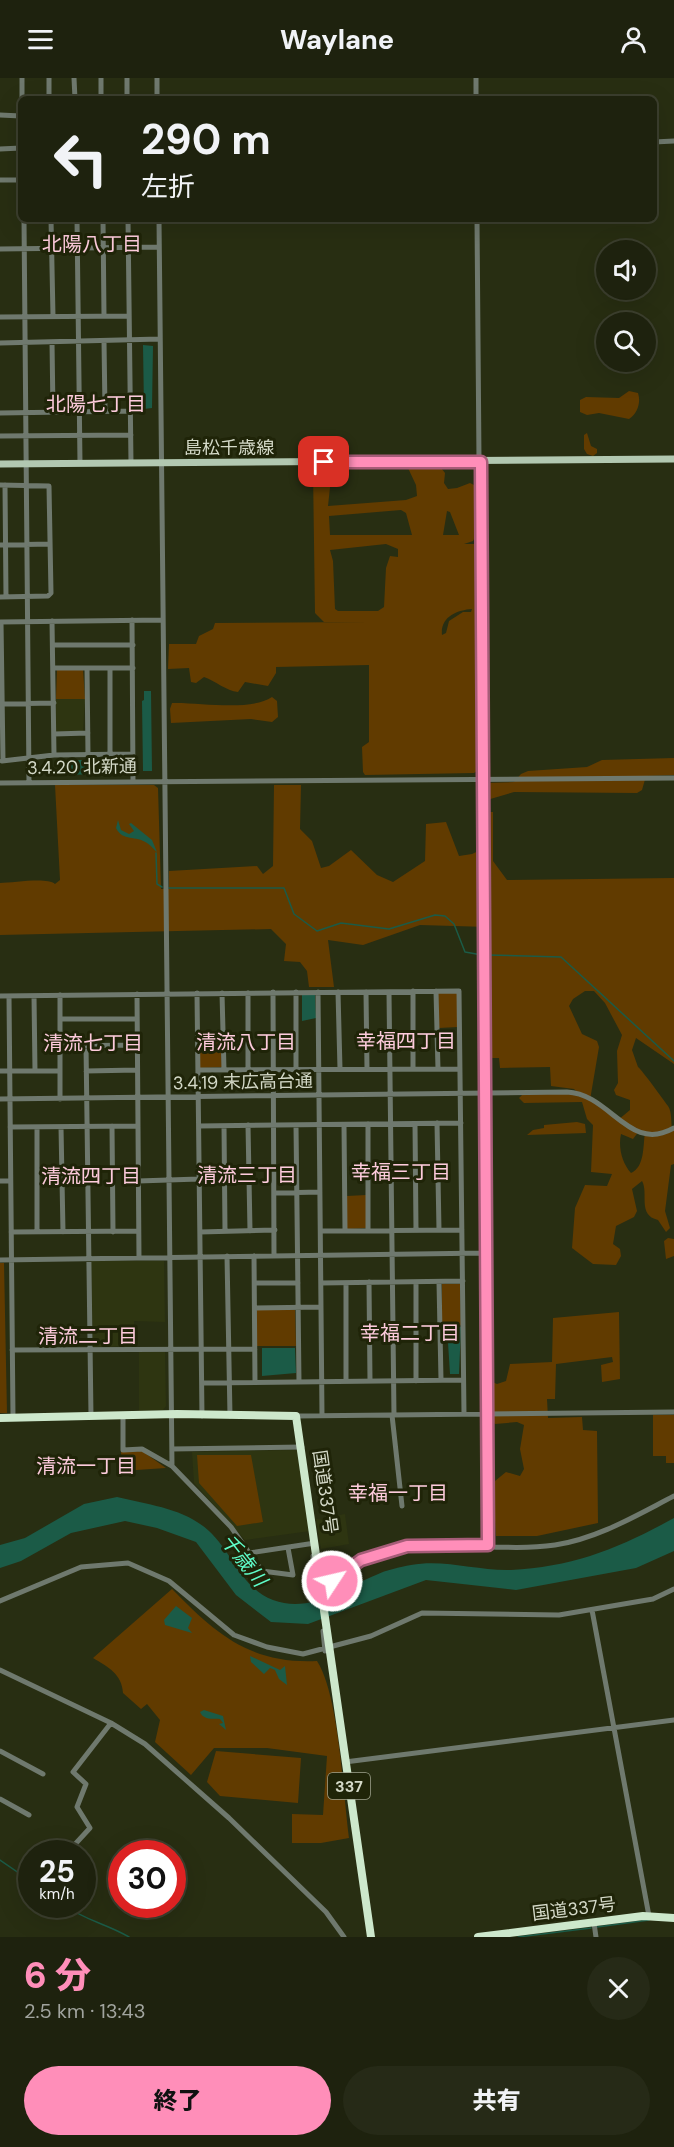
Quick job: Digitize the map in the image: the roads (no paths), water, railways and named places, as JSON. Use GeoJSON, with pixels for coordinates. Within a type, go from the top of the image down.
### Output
{"type":"FeatureCollection","features":[{"type":"Feature","properties":{"kind":"highway"},"geometry":{"type":"LineString","coordinates":[[0,1418],[171,1414],[296,1416]]}},
{"type":"Feature","properties":{"kind":"highway","name":"国道337号"},"geometry":{"type":"LineString","coordinates":[[296,1416],[316,1544],[327,1648],[334,1675],[371,1937]]}},
{"type":"Feature","properties":{"kind":"highway","name":"国道337号"},"geometry":{"type":"LineString","coordinates":[[478,1937],[649,1916],[674,1918]]}},
{"type":"Feature","properties":{"kind":"main road","name":"島松千歳線"},"geometry":{"type":"LineString","coordinates":[[0,464],[674,459]]}},
{"type":"Feature","properties":{"kind":"street"},"geometry":{"type":"LineString","coordinates":[[22,78],[22,96]]}},
{"type":"Feature","properties":{"kind":"street"},"geometry":{"type":"LineString","coordinates":[[49,78],[49,96]]}},
{"type":"Feature","properties":{"kind":"street"},"geometry":{"type":"LineString","coordinates":[[74,78],[75,96]]}},
{"type":"Feature","properties":{"kind":"street"},"geometry":{"type":"LineString","coordinates":[[101,78],[101,96]]}},
{"type":"Feature","properties":{"kind":"street"},"geometry":{"type":"LineString","coordinates":[[127,78],[127,96]]}},
{"type":"Feature","properties":{"kind":"street"},"geometry":{"type":"LineString","coordinates":[[157,78],[158,96]]}},
{"type":"Feature","properties":{"kind":"street"},"geometry":{"type":"LineString","coordinates":[[476,78],[476,96]]}},
{"type":"Feature","properties":{"kind":"street"},"geometry":{"type":"LineString","coordinates":[[0,115],[18,116]]}},
{"type":"Feature","properties":{"kind":"street"},"geometry":{"type":"LineString","coordinates":[[657,141],[674,141]]}},
{"type":"Feature","properties":{"kind":"street"},"geometry":{"type":"LineString","coordinates":[[0,149],[18,148]]}},
{"type":"Feature","properties":{"kind":"street"},"geometry":{"type":"LineString","coordinates":[[0,180],[18,180]]}},
{"type":"Feature","properties":{"kind":"street"},"geometry":{"type":"LineString","coordinates":[[24,222],[29,782]]}},
{"type":"Feature","properties":{"kind":"street"},"geometry":{"type":"LineString","coordinates":[[51,222],[53,316]]}},
{"type":"Feature","properties":{"kind":"street"},"geometry":{"type":"LineString","coordinates":[[77,222],[80,463]]}},
{"type":"Feature","properties":{"kind":"street"},"geometry":{"type":"LineString","coordinates":[[103,222],[104,315]]}},
{"type":"Feature","properties":{"kind":"street"},"geometry":{"type":"LineString","coordinates":[[128,222],[131,463]]}},
{"type":"Feature","properties":{"kind":"street"},"geometry":{"type":"LineString","coordinates":[[159,222],[172,1466]]}},
{"type":"Feature","properties":{"kind":"street"},"geometry":{"type":"LineString","coordinates":[[477,222],[481,462],[488,1545]]}},
{"type":"Feature","properties":{"kind":"street"},"geometry":{"type":"LineString","coordinates":[[0,249],[159,247]]}},
{"type":"Feature","properties":{"kind":"street"},"geometry":{"type":"LineString","coordinates":[[0,317],[129,316]]}},
{"type":"Feature","properties":{"kind":"street"},"geometry":{"type":"LineString","coordinates":[[0,343],[160,339]]}},
{"type":"Feature","properties":{"kind":"street"},"geometry":{"type":"LineString","coordinates":[[104,341],[105,411]]}},
{"type":"Feature","properties":{"kind":"street"},"geometry":{"type":"LineString","coordinates":[[52,342],[53,412]]}},
{"type":"Feature","properties":{"kind":"street"},"geometry":{"type":"LineString","coordinates":[[0,413],[131,411]]}},
{"type":"Feature","properties":{"kind":"street"},"geometry":{"type":"LineString","coordinates":[[0,436],[131,435]]}},
{"type":"Feature","properties":{"kind":"street"},"geometry":{"type":"LineString","coordinates":[[2,484],[26,484],[49,486],[51,595],[3,597],[2,484]]}},
{"type":"Feature","properties":{"kind":"street"},"geometry":{"type":"LineString","coordinates":[[3,545],[50,544]]}},
{"type":"Feature","properties":{"kind":"street"},"geometry":{"type":"LineString","coordinates":[[132,620],[134,781]]}},
{"type":"Feature","properties":{"kind":"street"},"geometry":{"type":"LineString","coordinates":[[133,754],[54,755],[28,760],[1,761],[1,622],[163,620]]}},
{"type":"Feature","properties":{"kind":"street"},"geometry":{"type":"LineString","coordinates":[[52,621],[54,755]]}},
{"type":"Feature","properties":{"kind":"street"},"geometry":{"type":"LineString","coordinates":[[53,645],[133,645]]}},
{"type":"Feature","properties":{"kind":"street"},"geometry":{"type":"LineString","coordinates":[[53,668],[133,668]]}},
{"type":"Feature","properties":{"kind":"street"},"geometry":{"type":"LineString","coordinates":[[87,668],[88,755]]}},
{"type":"Feature","properties":{"kind":"street"},"geometry":{"type":"LineString","coordinates":[[110,668],[110,755]]}},
{"type":"Feature","properties":{"kind":"street"},"geometry":{"type":"LineString","coordinates":[[1,704],[54,703]]}},
{"type":"Feature","properties":{"kind":"street"},"geometry":{"type":"LineString","coordinates":[[54,734],[88,733]]}},
{"type":"Feature","properties":{"kind":"street","name":"3.4.20 北新通"},"geometry":{"type":"LineString","coordinates":[[0,783],[674,778]]}},
{"type":"Feature","properties":{"kind":"street"},"geometry":{"type":"LineString","coordinates":[[413,991],[413,1069]]}},
{"type":"Feature","properties":{"kind":"street"},"geometry":{"type":"LineString","coordinates":[[436,991],[438,1069]]}},
{"type":"Feature","properties":{"kind":"street"},"geometry":{"type":"LineString","coordinates":[[0,996],[459,991],[464,1414]]}},
{"type":"Feature","properties":{"kind":"street"},"geometry":{"type":"LineString","coordinates":[[273,992],[274,1256]]}},
{"type":"Feature","properties":{"kind":"street"},"geometry":{"type":"LineString","coordinates":[[296,992],[296,1069]]}},
{"type":"Feature","properties":{"kind":"street"},"geometry":{"type":"LineString","coordinates":[[318,992],[322,1415]]}},
{"type":"Feature","properties":{"kind":"street"},"geometry":{"type":"LineString","coordinates":[[338,992],[340,1069]]}},
{"type":"Feature","properties":{"kind":"street"},"geometry":{"type":"LineString","coordinates":[[366,992],[367,1069]]}},
{"type":"Feature","properties":{"kind":"street"},"geometry":{"type":"LineString","coordinates":[[389,992],[393,1415],[402,1506]]}},
{"type":"Feature","properties":{"kind":"street"},"geometry":{"type":"LineString","coordinates":[[197,993],[202,1416]]}},
{"type":"Feature","properties":{"kind":"street"},"geometry":{"type":"LineString","coordinates":[[222,993],[224,1070]]}},
{"type":"Feature","properties":{"kind":"street"},"geometry":{"type":"LineString","coordinates":[[248,993],[248,1070]]}},
{"type":"Feature","properties":{"kind":"street"},"geometry":{"type":"LineString","coordinates":[[137,994],[139,1258]]}},
{"type":"Feature","properties":{"kind":"street"},"geometry":{"type":"LineString","coordinates":[[60,995],[60,1099]]}},
{"type":"Feature","properties":{"kind":"street"},"geometry":{"type":"LineString","coordinates":[[9,996],[13,1418]]}},
{"type":"Feature","properties":{"kind":"street"},"geometry":{"type":"LineString","coordinates":[[34,996],[35,1071]]}},
{"type":"Feature","properties":{"kind":"street"},"geometry":{"type":"LineString","coordinates":[[60,1019],[137,1019]]}},
{"type":"Feature","properties":{"kind":"street"},"geometry":{"type":"LineString","coordinates":[[60,1046],[137,1045]]}},
{"type":"Feature","properties":{"kind":"street"},"geometry":{"type":"LineString","coordinates":[[86,1046],[91,1416]]}},
{"type":"Feature","properties":{"kind":"street"},"geometry":{"type":"LineString","coordinates":[[198,1070],[460,1069]]}},
{"type":"Feature","properties":{"kind":"street"},"geometry":{"type":"LineString","coordinates":[[86,1071],[137,1070]]}},
{"type":"Feature","properties":{"kind":"street"},"geometry":{"type":"LineString","coordinates":[[0,1071],[60,1071]]}},
{"type":"Feature","properties":{"kind":"street","name":"3.4.19 末広高台通"},"geometry":{"type":"LineString","coordinates":[[0,1099],[573,1093],[591,1098],[642,1135],[660,1136],[674,1128]]}},
{"type":"Feature","properties":{"kind":"street"},"geometry":{"type":"LineString","coordinates":[[437,1123],[440,1230]]}},
{"type":"Feature","properties":{"kind":"street"},"geometry":{"type":"LineString","coordinates":[[199,1126],[461,1123]]}},
{"type":"Feature","properties":{"kind":"street"},"geometry":{"type":"LineString","coordinates":[[368,1124],[368,1230]]}},
{"type":"Feature","properties":{"kind":"street"},"geometry":{"type":"LineString","coordinates":[[415,1124],[416,1230]]}},
{"type":"Feature","properties":{"kind":"street"},"geometry":{"type":"LineString","coordinates":[[10,1127],[138,1125]]}},
{"type":"Feature","properties":{"kind":"street"},"geometry":{"type":"LineString","coordinates":[[248,1125],[250,1231]]}},
{"type":"Feature","properties":{"kind":"street"},"geometry":{"type":"LineString","coordinates":[[296,1125],[299,1382]]}},
{"type":"Feature","properties":{"kind":"street"},"geometry":{"type":"LineString","coordinates":[[344,1125],[345,1230]]}},
{"type":"Feature","properties":{"kind":"street"},"geometry":{"type":"LineString","coordinates":[[112,1126],[113,1232]]}},
{"type":"Feature","properties":{"kind":"street"},"geometry":{"type":"LineString","coordinates":[[224,1126],[225,1232]]}},
{"type":"Feature","properties":{"kind":"street"},"geometry":{"type":"LineString","coordinates":[[37,1127],[37,1232]]}},
{"type":"Feature","properties":{"kind":"street"},"geometry":{"type":"LineString","coordinates":[[61,1127],[63,1232]]}},
{"type":"Feature","properties":{"kind":"street"},"geometry":{"type":"LineString","coordinates":[[138,1181],[199,1179]]}},
{"type":"Feature","properties":{"kind":"street"},"geometry":{"type":"LineString","coordinates":[[0,1181],[10,1181]]}},
{"type":"Feature","properties":{"kind":"street"},"geometry":{"type":"LineString","coordinates":[[275,1193],[320,1192]]}},
{"type":"Feature","properties":{"kind":"street"},"geometry":{"type":"LineString","coordinates":[[200,1232],[275,1230]]}},
{"type":"Feature","properties":{"kind":"street"},"geometry":{"type":"LineString","coordinates":[[321,1231],[462,1230]]}},
{"type":"Feature","properties":{"kind":"street"},"geometry":{"type":"LineString","coordinates":[[11,1232],[138,1231]]}},
{"type":"Feature","properties":{"kind":"street"},"geometry":{"type":"LineString","coordinates":[[0,1260],[486,1253]]}},
{"type":"Feature","properties":{"kind":"street"},"geometry":{"type":"LineString","coordinates":[[227,1256],[230,1416]]}},
{"type":"Feature","properties":{"kind":"street"},"geometry":{"type":"LineString","coordinates":[[254,1256],[255,1382]]}},
{"type":"Feature","properties":{"kind":"street"},"geometry":{"type":"LineString","coordinates":[[321,1283],[463,1281]]}},
{"type":"Feature","properties":{"kind":"street"},"geometry":{"type":"LineString","coordinates":[[369,1282],[370,1381]]}},
{"type":"Feature","properties":{"kind":"street"},"geometry":{"type":"LineString","coordinates":[[416,1282],[416,1381]]}},
{"type":"Feature","properties":{"kind":"street"},"geometry":{"type":"LineString","coordinates":[[439,1282],[441,1380]]}},
{"type":"Feature","properties":{"kind":"street"},"geometry":{"type":"LineString","coordinates":[[255,1283],[298,1283]]}},
{"type":"Feature","properties":{"kind":"street"},"geometry":{"type":"LineString","coordinates":[[346,1283],[346,1382]]}},
{"type":"Feature","properties":{"kind":"street"},"geometry":{"type":"LineString","coordinates":[[255,1308],[321,1307]]}},
{"type":"Feature","properties":{"kind":"street"},"geometry":{"type":"LineString","coordinates":[[12,1350],[255,1349]]}},
{"type":"Feature","properties":{"kind":"street"},"geometry":{"type":"LineString","coordinates":[[202,1383],[463,1380]]}},
{"type":"Feature","properties":{"kind":"street"},"geometry":{"type":"LineString","coordinates":[[296,1416],[674,1412]]}},
{"type":"Feature","properties":{"kind":"street"},"geometry":{"type":"LineString","coordinates":[[123,1415],[123,1450],[142,1449],[172,1466],[231,1527],[262,1571],[293,1575],[288,1548]]}},
{"type":"Feature","properties":{"kind":"street"},"geometry":{"type":"LineString","coordinates":[[172,1449],[302,1447]]}},
{"type":"Feature","properties":{"kind":"street"},"geometry":{"type":"LineString","coordinates":[[320,1581],[361,1560],[407,1546],[537,1546],[571,1541],[630,1518],[674,1496]]}},
{"type":"Feature","properties":{"kind":"street"},"geometry":{"type":"LineString","coordinates":[[249,1552],[316,1544]]}},
{"type":"Feature","properties":{"kind":"street"},"geometry":{"type":"LineString","coordinates":[[0,1601],[81,1567],[128,1563],[169,1581],[234,1635],[267,1647],[303,1654],[371,1636],[422,1613],[542,1616],[653,1599],[674,1589]]}},
{"type":"Feature","properties":{"kind":"street"},"geometry":{"type":"LineString","coordinates":[[592,1610],[649,1916]]}},
{"type":"Feature","properties":{"kind":"street"},"geometry":{"type":"LineString","coordinates":[[0,1670],[111,1722],[145,1744],[214,1803],[326,1912],[344,1937]]}},
{"type":"Feature","properties":{"kind":"street"},"geometry":{"type":"LineString","coordinates":[[345,1762],[674,1720]]}},
{"type":"Feature","properties":{"kind":"street"},"geometry":{"type":"LineString","coordinates":[[79,1840],[90,1828],[77,1807],[86,1784],[73,1773],[111,1722]]}},
{"type":"Feature","properties":{"kind":"street"},"geometry":{"type":"LineString","coordinates":[[0,1751],[43,1774]]}},
{"type":"Feature","properties":{"kind":"street"},"geometry":{"type":"LineString","coordinates":[[0,1799],[29,1815]]}},
{"type":"Feature","properties":{"kind":"street"},"geometry":{"type":"LineString","coordinates":[[594,1923],[596,1937]]}},
{"type":"Feature","properties":{"kind":"waterway"},"geometry":{"type":"LineString","coordinates":[[156,853],[157,884],[162,887]]}},
{"type":"Feature","properties":{"kind":"waterway"},"geometry":{"type":"LineString","coordinates":[[169,888],[284,888],[294,914],[317,931],[341,923],[389,929],[435,915],[445,916],[454,924],[465,952],[482,955]]}},
{"type":"Feature","properties":{"kind":"waterway"},"geometry":{"type":"LineString","coordinates":[[487,955],[561,957],[674,1061]]}},
{"type":"Feature","properties":{"kind":"waterway"},"geometry":{"type":"LineString","coordinates":[[0,1860],[18,1872]]}},
{"type":"Feature","properties":{"kind":"waterway"},"geometry":{"type":"LineString","coordinates":[[89,1918],[129,1937]]}},
{"type":"Feature","properties":{"kind":"waterway"},"geometry":{"type":"LineString","coordinates":[[597,1927],[649,1920]]}},
{"type":"Feature","properties":{"kind":"waterway"},"geometry":{"type":"LineString","coordinates":[[518,1937],[591,1928]]}},
{"type":"Feature","properties":{"kind":"district","name":"北陽八丁目"},"geometry":{"type":"Point","coordinates":[92,244]}},
{"type":"Feature","properties":{"kind":"district","name":"北陽七丁目"},"geometry":{"type":"Point","coordinates":[96,404]}},
{"type":"Feature","properties":{"kind":"district","name":"幸福四丁目"},"geometry":{"type":"Point","coordinates":[406,1041]}},
{"type":"Feature","properties":{"kind":"district","name":"清流八丁目"},"geometry":{"type":"Point","coordinates":[246,1042]}},
{"type":"Feature","properties":{"kind":"district","name":"清流七丁目"},"geometry":{"type":"Point","coordinates":[93,1043]}},
{"type":"Feature","properties":{"kind":"district","name":"幸福三丁目"},"geometry":{"type":"Point","coordinates":[401,1172]}},
{"type":"Feature","properties":{"kind":"district","name":"清流三丁目"},"geometry":{"type":"Point","coordinates":[247,1175]}},
{"type":"Feature","properties":{"kind":"district","name":"清流四丁目"},"geometry":{"type":"Point","coordinates":[91,1176]}},
{"type":"Feature","properties":{"kind":"district","name":"幸福二丁目"},"geometry":{"type":"Point","coordinates":[410,1333]}},
{"type":"Feature","properties":{"kind":"district","name":"清流二丁目"},"geometry":{"type":"Point","coordinates":[88,1336]}},
{"type":"Feature","properties":{"kind":"district","name":"清流一丁目"},"geometry":{"type":"Point","coordinates":[86,1466]}},
{"type":"Feature","properties":{"kind":"district","name":"幸福一丁目"},"geometry":{"type":"Point","coordinates":[398,1493]}},
{"type":"Feature","properties":{"kind":"water label","name":"千歳川"},"geometry":{"type":"Point","coordinates":[244,1560]}}]}
